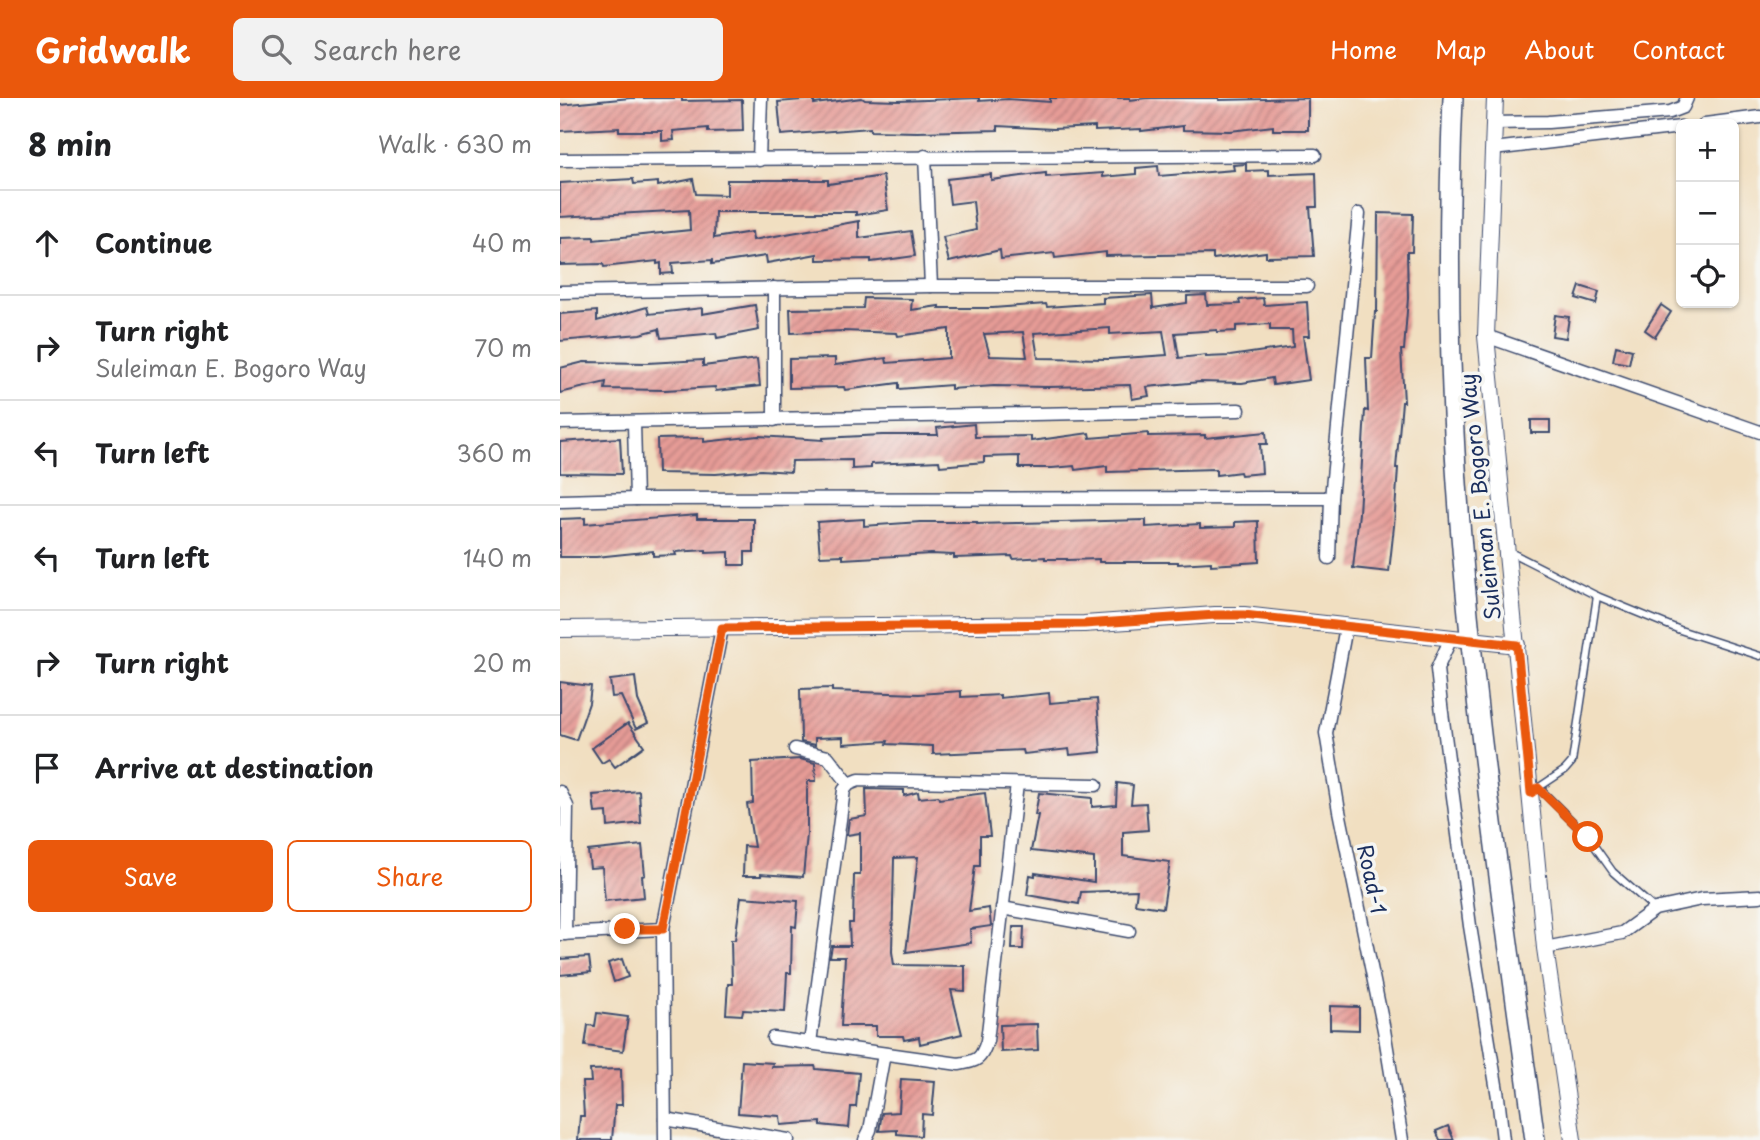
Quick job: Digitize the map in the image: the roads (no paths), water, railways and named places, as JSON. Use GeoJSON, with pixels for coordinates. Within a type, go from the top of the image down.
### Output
{"type":"FeatureCollection","features":[{"type":"Feature","properties":{"kind":"main road","name":"Suleiman E. Bogoro Way"},"geometry":{"type":"LineString","coordinates":[[1453,98],[1449,186],[1449,322],[1461,639],[1535,1140]]}},
{"type":"Feature","properties":{"kind":"street"},"geometry":{"type":"LineString","coordinates":[[759,160],[761,98]]}},
{"type":"Feature","properties":{"kind":"street","name":"Suleiman E. Bogoro Way"},"geometry":{"type":"LineString","coordinates":[[1496,98],[1486,336],[1505,549],[1534,790],[1545,947],[1573,1140]]}},
{"type":"Feature","properties":{"kind":"street"},"geometry":{"type":"LineString","coordinates":[[1653,98],[1654,113]]}},
{"type":"Feature","properties":{"kind":"street"},"geometry":{"type":"LineString","coordinates":[[1494,123],[1548,122],[1670,112],[1683,107],[1687,98]]}},
{"type":"Feature","properties":{"kind":"street"},"geometry":{"type":"LineString","coordinates":[[1739,120],[1760,117]]}},
{"type":"Feature","properties":{"kind":"street"},"geometry":{"type":"LineString","coordinates":[[1493,149],[1676,128]]}},
{"type":"Feature","properties":{"kind":"street"},"geometry":{"type":"LineString","coordinates":[[560,160],[1315,155]]}},
{"type":"Feature","properties":{"kind":"street"},"geometry":{"type":"LineString","coordinates":[[925,156],[931,286]]}},
{"type":"Feature","properties":{"kind":"street"},"geometry":{"type":"LineString","coordinates":[[1329,558],[1331,499],[1359,214]]}},
{"type":"Feature","properties":{"kind":"street"},"geometry":{"type":"LineString","coordinates":[[560,292],[931,286],[1307,286]]}},
{"type":"Feature","properties":{"kind":"street"},"geometry":{"type":"LineString","coordinates":[[774,288],[774,420]]}},
{"type":"Feature","properties":{"kind":"street"},"geometry":{"type":"LineString","coordinates":[[1486,336],[1760,432]]}},
{"type":"Feature","properties":{"kind":"street"},"geometry":{"type":"LineString","coordinates":[[560,423],[1240,410]]}},
{"type":"Feature","properties":{"kind":"street"},"geometry":{"type":"LineString","coordinates":[[634,423],[636,499]]}},
{"type":"Feature","properties":{"kind":"street"},"geometry":{"type":"LineString","coordinates":[[560,501],[1331,499]]}},
{"type":"Feature","properties":{"kind":"street"},"geometry":{"type":"LineString","coordinates":[[560,629],[1084,624],[1244,615],[1517,645]]}},
{"type":"Feature","properties":{"kind":"street","name":"Road-1"},"geometry":{"type":"LineString","coordinates":[[1346,626],[1326,733],[1339,811],[1384,1030],[1402,1140]]}},
{"type":"Feature","properties":{"kind":"street"},"geometry":{"type":"LineString","coordinates":[[664,1140],[663,929],[722,628]]}},
{"type":"Feature","properties":{"kind":"street"},"geometry":{"type":"LineString","coordinates":[[1461,639],[1437,669],[1470,926],[1503,1140]]}},
{"type":"Feature","properties":{"kind":"street"},"geometry":{"type":"LineString","coordinates":[[795,749],[828,757],[849,783]]}},
{"type":"Feature","properties":{"kind":"street"},"geometry":{"type":"LineString","coordinates":[[810,1043],[844,790],[849,783],[859,780],[1096,785]]}},
{"type":"Feature","properties":{"kind":"street"},"geometry":{"type":"LineString","coordinates":[[773,1038],[959,1064],[976,1061],[983,1054],[987,1041],[1017,784]]}},
{"type":"Feature","properties":{"kind":"street"},"geometry":{"type":"LineString","coordinates":[[560,792],[567,806],[563,934],[663,929]]}},
{"type":"Feature","properties":{"kind":"street"},"geometry":{"type":"LineString","coordinates":[[1545,947],[1622,933],[1655,909],[1702,899],[1760,896]]}},
{"type":"Feature","properties":{"kind":"street"},"geometry":{"type":"LineString","coordinates":[[1002,908],[1129,931]]}},
{"type":"Feature","properties":{"kind":"street"},"geometry":{"type":"LineString","coordinates":[[865,1140],[870,1130],[884,1054]]}},
{"type":"Feature","properties":{"kind":"street"},"geometry":{"type":"LineString","coordinates":[[665,1119],[788,1140]]}},
{"type":"Feature","properties":{"kind":"lane"},"geometry":{"type":"LineString","coordinates":[[1505,549],[1597,596],[1680,630],[1760,656]]}},
{"type":"Feature","properties":{"kind":"lane"},"geometry":{"type":"LineString","coordinates":[[1597,596],[1572,762],[1565,770],[1534,790],[1588,837],[1613,872],[1655,909]]}}]}
